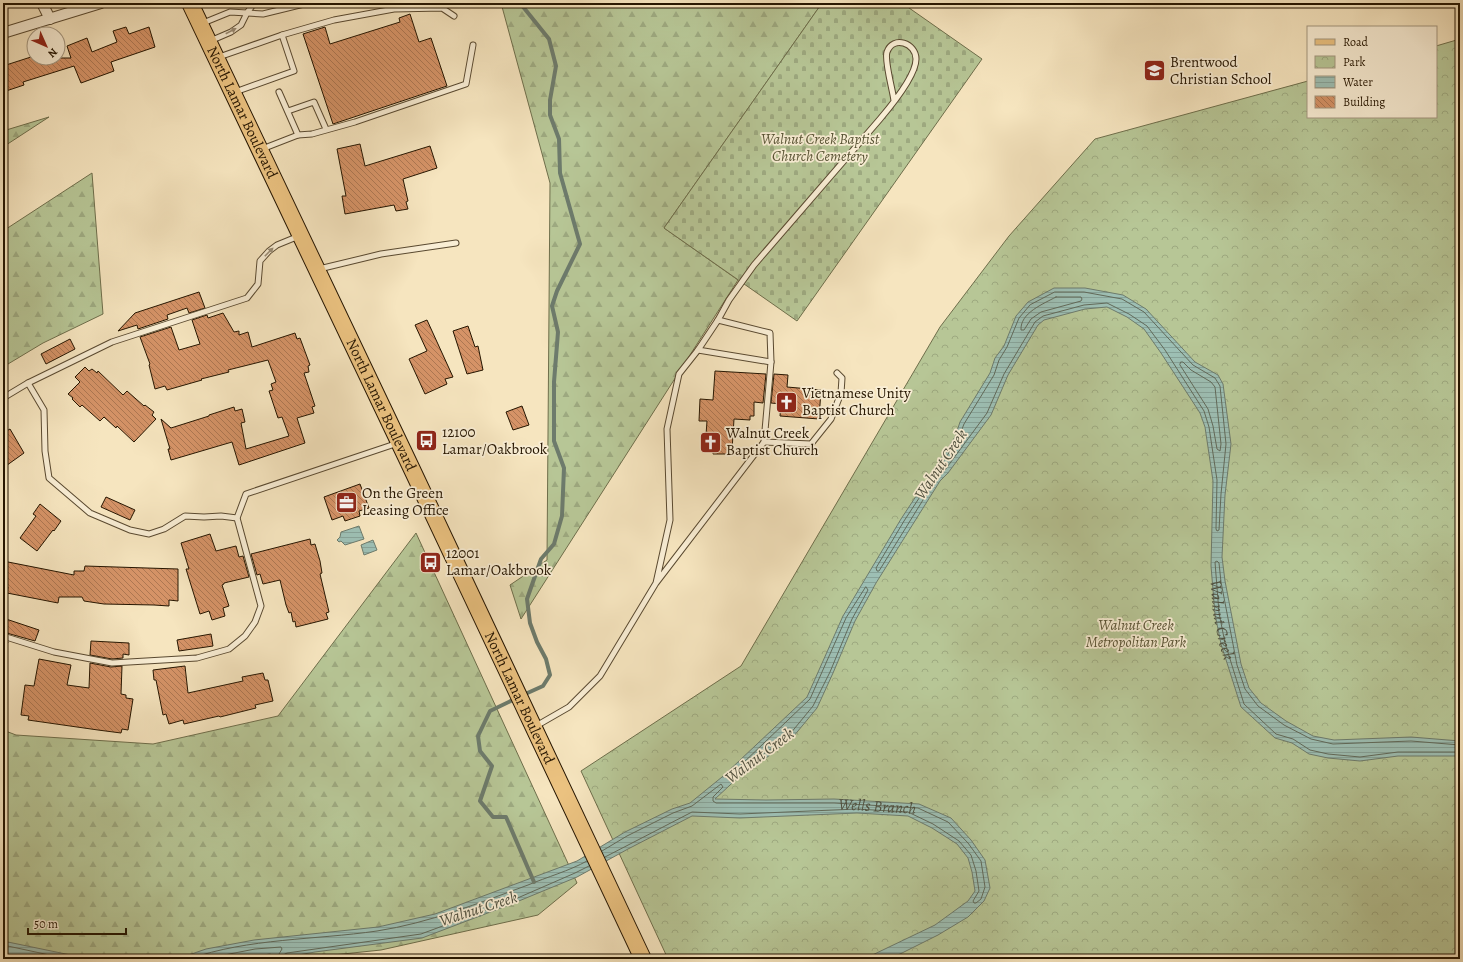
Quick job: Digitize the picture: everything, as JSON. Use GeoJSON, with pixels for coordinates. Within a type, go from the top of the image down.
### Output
{"type":"FeatureCollection","features":[{"type":"Feature","properties":{"kind":"main road","name":"North Lamar Boulevard"},"geometry":{"type":"LineString","coordinates":[[190,3],[643,959]]}},
{"type":"Feature","properties":{"kind":"street"},"geometry":{"type":"LineString","coordinates":[[42,3],[50,19]]}},
{"type":"Feature","properties":{"kind":"street"},"geometry":{"type":"LineString","coordinates":[[3,33],[101,3]]}},
{"type":"Feature","properties":{"kind":"lane"},"geometry":{"type":"LineString","coordinates":[[208,42],[231,32],[241,25],[254,3]]}},
{"type":"Feature","properties":{"kind":"lane"},"geometry":{"type":"LineString","coordinates":[[200,24],[230,12],[263,14],[308,3]]}},
{"type":"Feature","properties":{"kind":"lane"},"geometry":{"type":"LineString","coordinates":[[216,58],[282,35],[334,20],[394,8],[442,8],[454,16]]}},
{"type":"Feature","properties":{"kind":"lane"},"geometry":{"type":"LineString","coordinates":[[233,93],[294,71],[282,35]]}},
{"type":"Feature","properties":{"kind":"lane"},"geometry":{"type":"LineString","coordinates":[[656,583],[670,520],[667,429],[680,374],[698,350],[729,300],[754,265],[880,119],[894,101],[910,78],[916,61],[916,55],[911,46],[902,42],[893,44],[887,52],[887,65],[894,101]]}},
{"type":"Feature","properties":{"kind":"lane"},"geometry":{"type":"LineString","coordinates":[[259,150],[298,135],[312,134],[355,122],[466,84],[472,45]]}},
{"type":"Feature","properties":{"kind":"lane"},"geometry":{"type":"LineString","coordinates":[[279,92],[298,135]]}},
{"type":"Feature","properties":{"kind":"lane"},"geometry":{"type":"LineString","coordinates":[[288,111],[314,102],[326,129]]}},
{"type":"Feature","properties":{"kind":"lane"},"geometry":{"type":"LineString","coordinates":[[3,398],[28,383],[112,342],[247,298],[258,284],[260,261],[277,245],[300,236]]}},
{"type":"Feature","properties":{"kind":"lane"},"geometry":{"type":"LineString","coordinates":[[316,270],[381,254],[456,242]]}},
{"type":"Feature","properties":{"kind":"lane"},"geometry":{"type":"LineString","coordinates":[[532,725],[569,707],[600,676],[656,583],[764,442],[771,362],[770,332],[718,320]]}},
{"type":"Feature","properties":{"kind":"lane"},"geometry":{"type":"LineString","coordinates":[[698,350],[771,362]]}},
{"type":"Feature","properties":{"kind":"lane"},"geometry":{"type":"LineString","coordinates":[[764,442],[811,444],[831,419],[841,394],[842,378],[837,373]]}},
{"type":"Feature","properties":{"kind":"lane"},"geometry":{"type":"LineString","coordinates":[[28,383],[44,410],[45,451],[48,478],[90,513],[130,530],[149,534],[164,529],[185,516],[221,516],[237,518]]}},
{"type":"Feature","properties":{"kind":"lane"},"geometry":{"type":"LineString","coordinates":[[3,636],[54,652],[112,663],[197,658],[229,649],[245,636],[255,622],[261,606],[237,518],[246,494],[399,443]]}},
{"type":"Feature","properties":{"kind":"green space"},"geometry":{"type":"Polygon","coordinates":[[[501,3],[822,3],[664,228],[738,280],[521,619],[510,585],[547,560],[550,183],[501,3]]]}},
{"type":"Feature","properties":{"kind":"green space","name":"Walnut Creek Baptist Church Cemetery"},"geometry":{"type":"Polygon","coordinates":[[[822,3],[902,3],[982,59],[797,321],[664,228],[822,3]]]}},
{"type":"Feature","properties":{"kind":"green space","name":"Walnut Creek Metropolitan Park"},"geometry":{"type":"Polygon","coordinates":[[[1460,39],[1460,959],[668,959],[581,771],[741,666],[940,327],[1009,236],[1095,139],[1307,81],[1307,118],[1437,118],[1437,46],[1460,39]]]}},
{"type":"Feature","properties":{"kind":"green space"},"geometry":{"type":"Polygon","coordinates":[[[49,117],[3,147],[3,131],[49,117]]]}},
{"type":"Feature","properties":{"kind":"green space"},"geometry":{"type":"Polygon","coordinates":[[[92,173],[103,314],[43,343],[3,367],[3,231],[92,173]]]}},
{"type":"Feature","properties":{"kind":"green space"},"geometry":{"type":"Polygon","coordinates":[[[416,533],[577,883],[538,915],[381,950],[295,959],[3,959],[3,730],[16,735],[153,744],[278,716],[416,533]]]}},
{"type":"Feature","properties":{"kind":"water"},"geometry":{"type":"Polygon","coordinates":[[[1054,288],[1085,288],[1123,295],[1146,309],[1195,362],[1218,375],[1223,384],[1231,444],[1225,495],[1222,557],[1225,581],[1241,664],[1249,688],[1261,703],[1286,721],[1313,736],[1334,740],[1411,737],[1460,741],[1460,756],[1398,756],[1360,761],[1328,758],[1309,754],[1292,743],[1275,738],[1241,707],[1221,644],[1215,614],[1211,566],[1213,481],[1205,427],[1200,413],[1144,329],[1127,317],[1107,307],[1085,309],[1044,320],[1038,325],[1008,375],[991,415],[948,473],[940,481],[876,583],[855,621],[817,708],[793,737],[766,758],[744,772],[715,799],[834,799],[919,804],[951,818],[971,840],[985,860],[990,888],[984,901],[968,917],[938,935],[890,959],[864,959],[935,925],[968,901],[975,891],[972,872],[968,858],[957,844],[932,828],[908,816],[857,813],[740,818],[692,816],[577,877],[422,938],[315,952],[276,959],[177,959],[206,949],[254,940],[378,927],[435,914],[577,861],[625,832],[672,809],[690,803],[722,777],[807,697],[843,616],[901,519],[955,437],[960,422],[990,373],[995,358],[1004,346],[1016,316],[1028,302],[1054,288]]]}},
{"type":"Feature","properties":{"kind":"water"},"geometry":{"type":"Polygon","coordinates":[[[359,526],[364,539],[345,545],[341,541],[339,542],[337,540],[340,537],[341,532],[359,526]]]}},
{"type":"Feature","properties":{"kind":"water"},"geometry":{"type":"Polygon","coordinates":[[[373,540],[377,550],[364,555],[361,545],[373,540]]]}},
{"type":"Feature","properties":{"kind":"water"},"geometry":{"type":"Polygon","coordinates":[[[3,941],[90,959],[3,959],[3,941]]]}},
{"type":"Feature","properties":{"kind":"building"},"geometry":{"type":"Polygon","coordinates":[[[410,14],[419,42],[431,38],[447,86],[333,124],[303,34],[325,27],[330,44],[400,22],[399,18],[410,14]]]}},
{"type":"Feature","properties":{"kind":"building"},"geometry":{"type":"Polygon","coordinates":[[[126,27],[129,34],[149,27],[155,47],[111,62],[114,71],[81,83],[74,66],[23,82],[24,85],[3,92],[3,66],[26,59],[26,66],[66,66],[66,58],[71,58],[67,46],[87,38],[92,52],[117,42],[113,31],[126,27]]]}},
{"type":"Feature","properties":{"kind":"building"},"geometry":{"type":"Polygon","coordinates":[[[360,144],[365,166],[430,146],[437,168],[403,179],[408,201],[406,202],[408,209],[396,211],[394,205],[345,214],[342,196],[346,196],[337,149],[360,144]]]}},
{"type":"Feature","properties":{"kind":"building"},"geometry":{"type":"Polygon","coordinates":[[[199,292],[205,308],[189,313],[187,308],[167,315],[168,319],[138,329],[137,325],[118,331],[135,313],[199,292]]]}},
{"type":"Feature","properties":{"kind":"building"},"geometry":{"type":"Polygon","coordinates":[[[223,313],[234,332],[239,331],[239,335],[248,332],[252,347],[295,333],[297,339],[300,338],[310,365],[308,366],[309,372],[304,373],[315,406],[312,407],[314,413],[297,418],[305,443],[239,465],[232,442],[171,460],[168,449],[170,449],[161,419],[171,428],[234,407],[235,411],[242,409],[245,422],[241,423],[246,449],[289,436],[282,417],[278,418],[269,391],[273,390],[271,384],[276,382],[268,360],[228,370],[229,372],[167,390],[165,386],[155,389],[150,364],[140,337],[171,327],[179,350],[200,344],[192,320],[207,315],[208,318],[223,313]]]}},
{"type":"Feature","properties":{"kind":"building"},"geometry":{"type":"Polygon","coordinates":[[[427,320],[453,377],[445,379],[447,384],[425,394],[409,359],[427,351],[415,325],[427,320]]]}},
{"type":"Feature","properties":{"kind":"building"},"geometry":{"type":"Polygon","coordinates":[[[468,326],[475,347],[478,346],[483,370],[467,374],[453,331],[468,326]]]}},
{"type":"Feature","properties":{"kind":"building"},"geometry":{"type":"Polygon","coordinates":[[[70,339],[75,349],[46,364],[41,354],[70,339]]]}},
{"type":"Feature","properties":{"kind":"building"},"geometry":{"type":"Polygon","coordinates":[[[85,367],[89,371],[92,369],[97,373],[98,371],[123,395],[127,391],[144,406],[145,405],[154,412],[152,415],[156,419],[134,442],[117,426],[116,428],[104,417],[100,421],[82,405],[80,407],[68,394],[80,382],[75,377],[85,367]]]}},
{"type":"Feature","properties":{"kind":"building"},"geometry":{"type":"Polygon","coordinates":[[[715,371],[766,374],[763,403],[754,402],[754,416],[750,416],[750,420],[734,419],[732,450],[729,450],[729,454],[713,454],[713,449],[705,449],[707,421],[699,421],[700,399],[713,400],[715,371]]]}},
{"type":"Feature","properties":{"kind":"building"},"geometry":{"type":"Polygon","coordinates":[[[774,374],[788,375],[787,387],[821,390],[819,419],[780,416],[781,404],[771,403],[774,374]]]}},
{"type":"Feature","properties":{"kind":"building"},"geometry":{"type":"Polygon","coordinates":[[[522,406],[529,425],[513,430],[506,412],[522,406]]]}},
{"type":"Feature","properties":{"kind":"building"},"geometry":{"type":"Polygon","coordinates":[[[10,429],[24,453],[3,468],[3,433],[10,429]]]}},
{"type":"Feature","properties":{"kind":"building","name":"On the Green Leasing Office"},"geometry":{"type":"Polygon","coordinates":[[[360,484],[369,508],[359,511],[360,516],[345,521],[343,516],[332,520],[324,497],[360,484]]]}},
{"type":"Feature","properties":{"kind":"building"},"geometry":{"type":"Polygon","coordinates":[[[106,497],[135,510],[130,520],[101,507],[106,497]]]}},
{"type":"Feature","properties":{"kind":"building"},"geometry":{"type":"Polygon","coordinates":[[[40,504],[61,521],[37,551],[20,538],[36,516],[33,514],[40,504]]]}},
{"type":"Feature","properties":{"kind":"building"},"geometry":{"type":"Polygon","coordinates":[[[210,534],[216,551],[236,546],[239,557],[243,556],[249,577],[224,583],[222,585],[229,606],[223,608],[225,616],[212,620],[209,611],[200,614],[186,569],[189,569],[181,543],[210,534]]]}},
{"type":"Feature","properties":{"kind":"building"},"geometry":{"type":"Polygon","coordinates":[[[310,539],[311,545],[315,544],[320,561],[322,573],[320,574],[329,612],[326,613],[328,619],[296,627],[295,621],[293,622],[291,612],[289,613],[286,605],[280,580],[263,584],[260,574],[257,575],[251,554],[310,539]]]}},
{"type":"Feature","properties":{"kind":"building"},"geometry":{"type":"Polygon","coordinates":[[[3,561],[74,575],[74,571],[84,571],[85,566],[178,569],[178,601],[169,600],[169,606],[104,604],[84,601],[82,597],[59,597],[58,603],[7,593],[8,587],[3,586],[3,561]]]}},
{"type":"Feature","properties":{"kind":"building"},"geometry":{"type":"Polygon","coordinates":[[[3,618],[39,630],[35,641],[3,632],[3,618]]]}},
{"type":"Feature","properties":{"kind":"building"},"geometry":{"type":"Polygon","coordinates":[[[211,634],[213,646],[179,651],[177,640],[211,634]]]}},
{"type":"Feature","properties":{"kind":"building"},"geometry":{"type":"Polygon","coordinates":[[[3,640],[8,642],[3,654],[3,640]]]}},
{"type":"Feature","properties":{"kind":"building"},"geometry":{"type":"Polygon","coordinates":[[[91,641],[129,643],[129,655],[123,654],[123,658],[112,659],[90,655],[91,641]]]}},
{"type":"Feature","properties":{"kind":"building"},"geometry":{"type":"Polygon","coordinates":[[[39,659],[71,665],[67,685],[89,688],[90,663],[111,667],[122,666],[121,694],[126,695],[126,698],[133,699],[128,730],[122,729],[121,733],[98,730],[28,720],[29,716],[21,715],[25,685],[34,686],[39,659]]]}},
{"type":"Feature","properties":{"kind":"building"},"geometry":{"type":"Polygon","coordinates":[[[185,666],[188,693],[243,681],[242,677],[263,673],[265,680],[268,680],[273,701],[255,705],[256,708],[220,717],[184,724],[183,720],[169,724],[166,714],[163,715],[153,670],[185,666]]]}},
{"type":"Feature","properties":{"kind":"waterway"},"geometry":{"type":"LineString","coordinates":[[520,3],[549,39],[556,66],[550,100],[550,115],[559,139],[560,173],[580,244],[557,291],[552,306],[558,332],[554,382],[554,441],[564,468],[562,516],[554,544],[541,559],[527,599],[530,623],[537,642],[546,659],[550,675],[543,686],[523,695]]}},
{"type":"Feature","properties":{"kind":"waterway"},"geometry":{"type":"LineString","coordinates":[[517,698],[490,711],[478,736],[480,751],[492,766],[480,801],[493,817],[506,817],[534,882]]}},
{"type":"Feature","properties":{"kind":"place","name":"Brentwood Christian School"},"geometry":{"type":"Point","coordinates":[1155,71]}},
{"type":"Feature","properties":{"kind":"place","name":"Vietnamese Unity Baptist Church"},"geometry":{"type":"Point","coordinates":[787,402]}},
{"type":"Feature","properties":{"kind":"place","name":"12100 Lamar/Oakbrook"},"geometry":{"type":"Point","coordinates":[426,441]}},
{"type":"Feature","properties":{"kind":"place","name":"Walnut Creek Baptist Church"},"geometry":{"type":"Point","coordinates":[710,442]}},
{"type":"Feature","properties":{"kind":"place","name":"On the Green Leasing Office"},"geometry":{"type":"Point","coordinates":[346,502]}},
{"type":"Feature","properties":{"kind":"place","name":"12001 Lamar/Oakbrook"},"geometry":{"type":"Point","coordinates":[430,562]}},
{"type":"Feature","properties":{"kind":"water label","name":"Walnut Creek"},"geometry":{"type":"Point","coordinates":[940,464]}},
{"type":"Feature","properties":{"kind":"water label","name":"Walnut Creek"},"geometry":{"type":"Point","coordinates":[1223,620]}},
{"type":"Feature","properties":{"kind":"water label","name":"Walnut Creek"},"geometry":{"type":"Point","coordinates":[759,755]}},
{"type":"Feature","properties":{"kind":"water label","name":"Wells Branch"},"geometry":{"type":"Point","coordinates":[877,812]}},
{"type":"Feature","properties":{"kind":"water label","name":"Walnut Creek"},"geometry":{"type":"Point","coordinates":[478,908]}}]}
